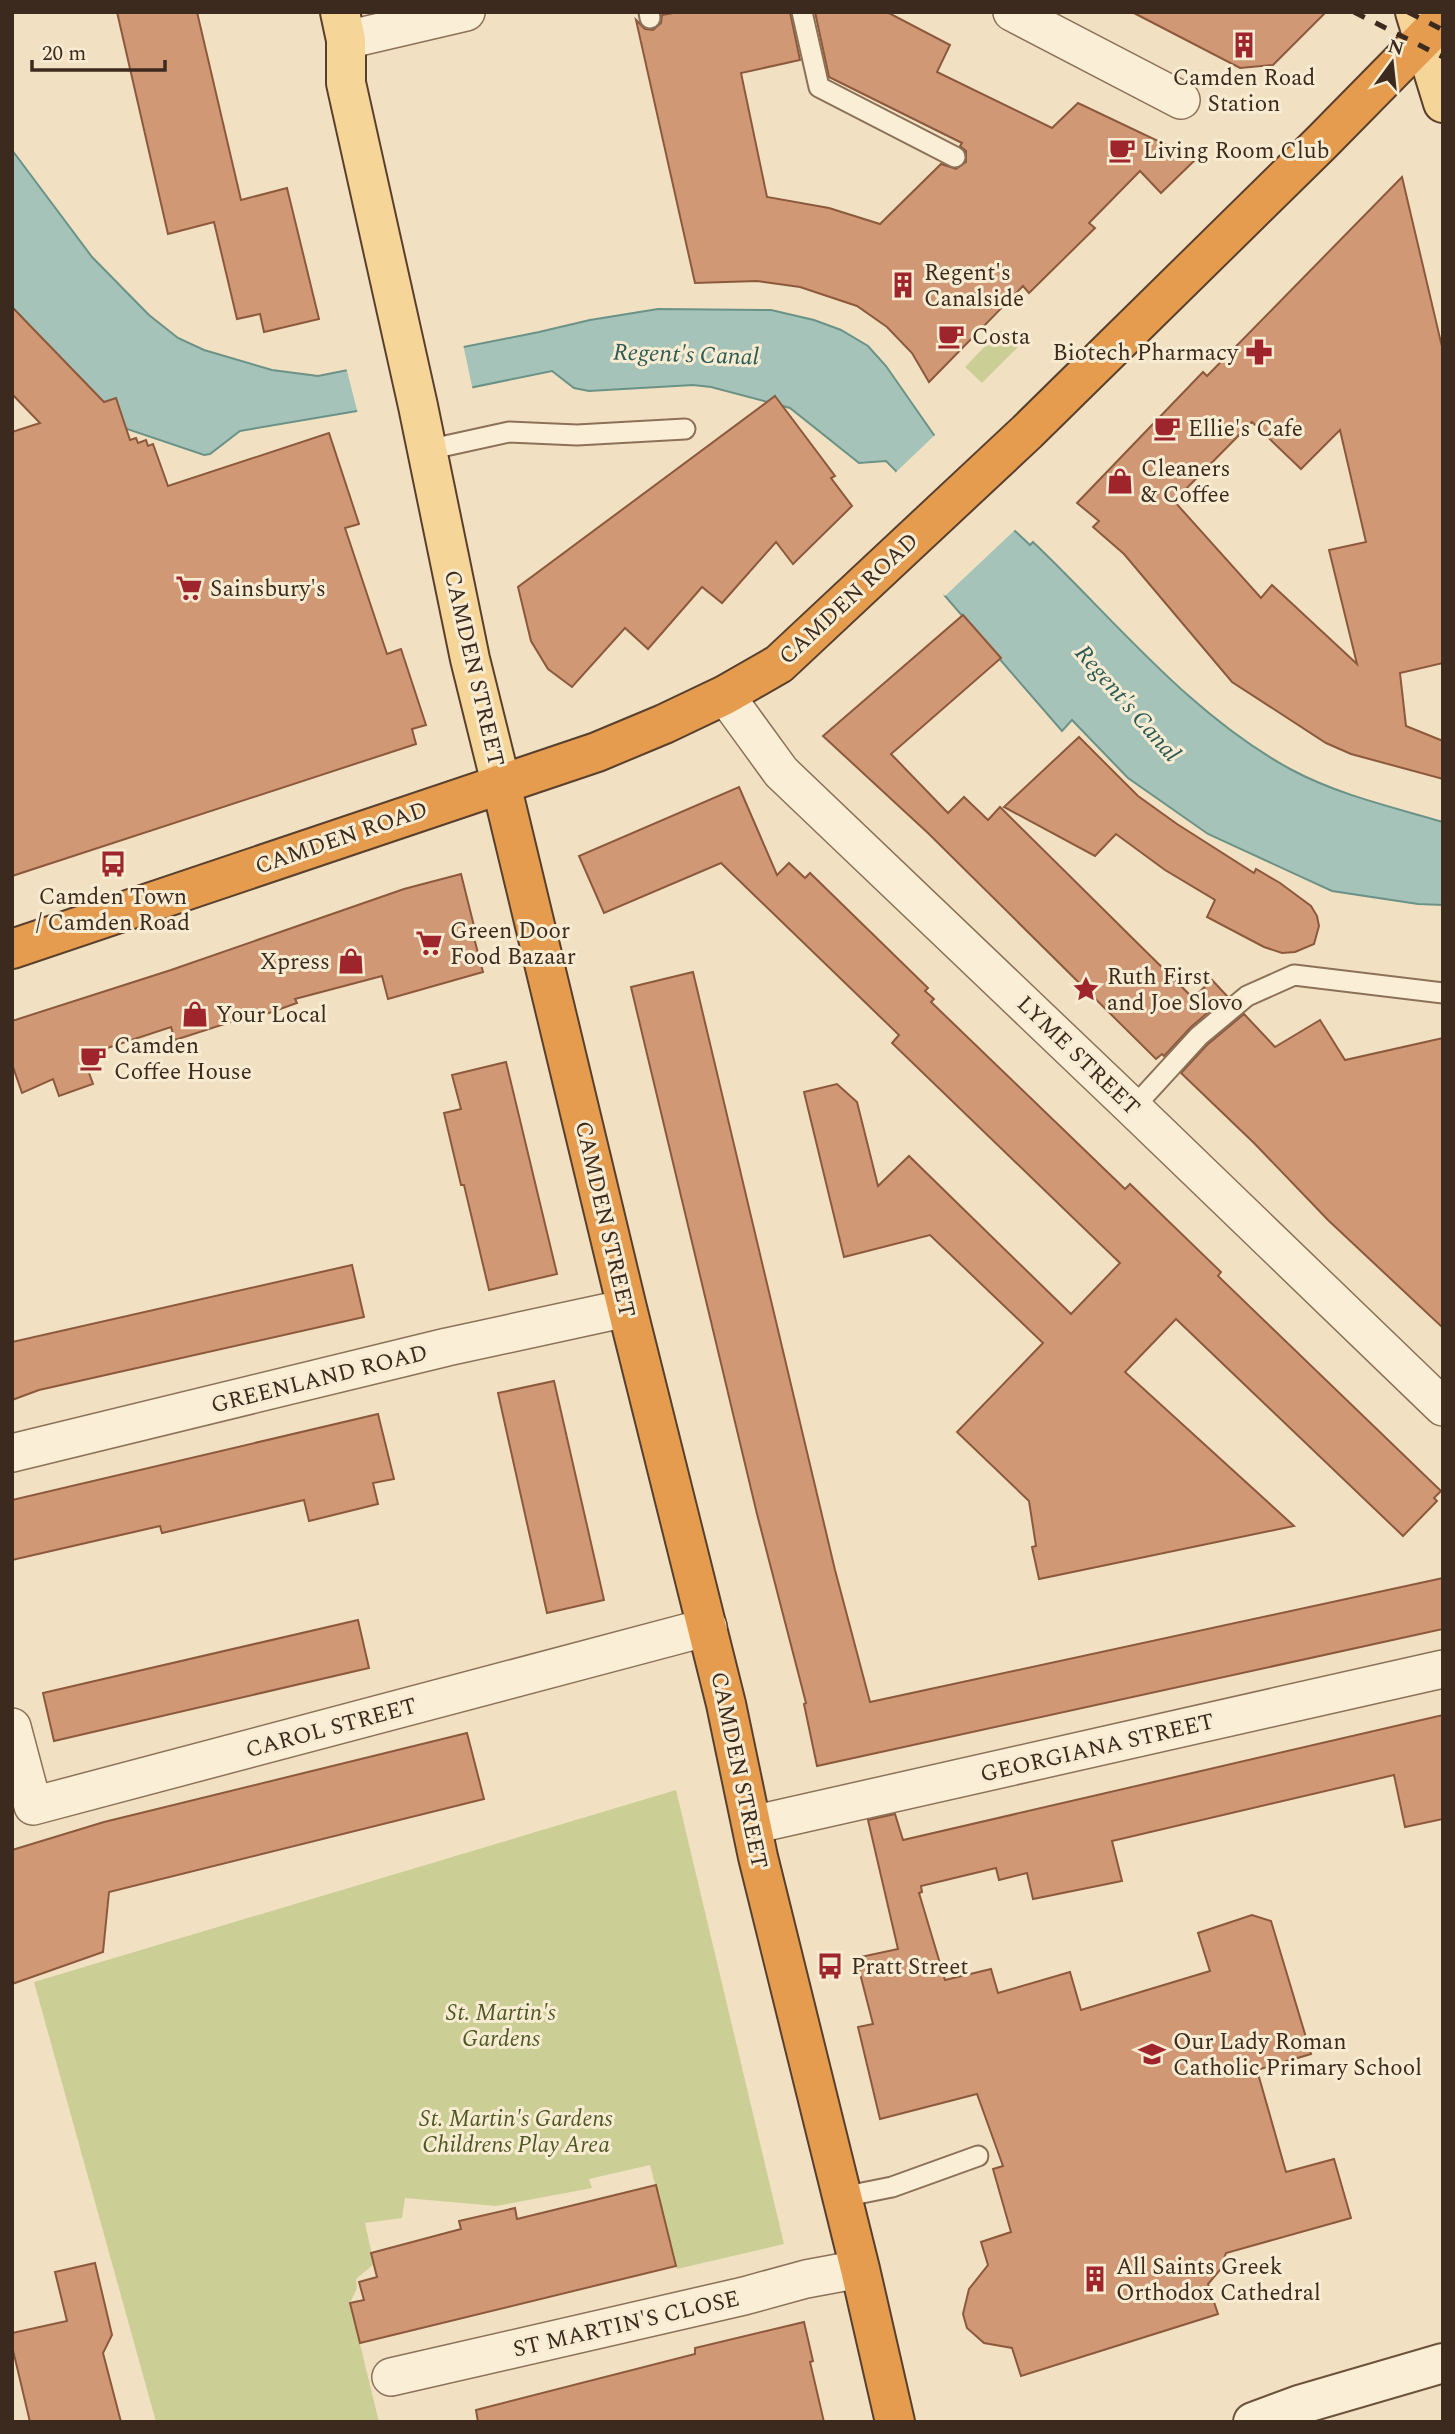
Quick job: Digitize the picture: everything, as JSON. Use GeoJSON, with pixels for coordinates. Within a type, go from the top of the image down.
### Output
{"type":"FeatureCollection","features":[{"type":"Feature","properties":{"kind":"highway","name":"CAMDEN ROAD"},"geometry":{"type":"LineString","coordinates":[[12,949],[597,752],[725,695],[779,664],[1027,432],[1427,24]]}},
{"type":"Feature","properties":{"kind":"highway","name":"CAMDEN STREET"},"geometry":{"type":"LineString","coordinates":[[501,784],[627,1308],[708,1627],[752,1825],[895,2422]]}},
{"type":"Feature","properties":{"kind":"main road"},"geometry":{"type":"LineString","coordinates":[[1427,24],[1443,103]]}},
{"type":"Feature","properties":{"kind":"main road","name":"CAMDEN STREET"},"geometry":{"type":"LineString","coordinates":[[343,26],[346,83],[418,406],[470,659],[501,784]]}},
{"type":"Feature","properties":{"kind":"street"},"geometry":{"type":"LineString","coordinates":[[343,26],[466,12]]}},
{"type":"Feature","properties":{"kind":"street"},"geometry":{"type":"LineString","coordinates":[[1012,12],[1181,100]]}},
{"type":"Feature","properties":{"kind":"street","name":"LYME STREET"},"geometry":{"type":"LineString","coordinates":[[725,695],[781,772],[1443,1407]]}},
{"type":"Feature","properties":{"kind":"street","name":"GREENLAND ROAD"},"geometry":{"type":"LineString","coordinates":[[12,1453],[447,1347],[627,1308]]}},
{"type":"Feature","properties":{"kind":"street","name":"CAROL STREET"},"geometry":{"type":"LineString","coordinates":[[12,1727],[33,1806],[708,1627]]}},
{"type":"Feature","properties":{"kind":"street","name":"GEORGIANA STREET"},"geometry":{"type":"LineString","coordinates":[[752,1825],[1443,1669]]}},
{"type":"Feature","properties":{"kind":"street","name":"ST MARTIN'S CLOSE"},"geometry":{"type":"LineString","coordinates":[[391,2378],[744,2296],[806,2279],[860,2269]]}},
{"type":"Feature","properties":{"kind":"street"},"geometry":{"type":"LineString","coordinates":[[1254,2422],[1301,2414],[1443,2363]]}},
{"type":"Feature","properties":{"kind":"lane"},"geometry":{"type":"LineString","coordinates":[[802,12],[819,87],[955,158]]}},
{"type":"Feature","properties":{"kind":"lane"},"geometry":{"type":"LineString","coordinates":[[427,450],[509,432],[577,435],[685,429]]}},
{"type":"Feature","properties":{"kind":"lane"},"geometry":{"type":"LineString","coordinates":[[1133,1108],[1199,1037],[1247,996],[1294,975],[1443,993]]}},
{"type":"Feature","properties":{"kind":"lane"},"geometry":{"type":"LineString","coordinates":[[842,2197],[892,2186],[978,2156]]}},
{"type":"Feature","properties":{"kind":"green space"},"geometry":{"type":"Polygon","coordinates":[[[1001,330],[1018,347],[982,383],[965,367],[1001,330]]]}},
{"type":"Feature","properties":{"kind":"green space","name":"St. Martin's Gardens"},"geometry":{"type":"Polygon","coordinates":[[[676,1790],[784,2244],[677,2269],[650,2165],[589,2179],[592,2188],[496,2206],[405,2198],[402,2218],[365,2223],[374,2264],[356,2279],[357,2288],[350,2303],[379,2422],[156,2422],[34,1982],[676,1790]]]}},
{"type":"Feature","properties":{"kind":"water","name":"Regent's Canal"},"geometry":{"type":"Polygon","coordinates":[[[12,150],[92,257],[149,315],[178,338],[204,350],[272,370],[318,376],[590,320],[658,309],[771,310],[814,320],[841,330],[868,346],[886,366],[934,435],[1014,530],[1030,545],[1033,542],[1155,665],[1220,722],[1255,748],[1310,779],[1366,800],[1443,822],[1443,905],[1418,904],[1332,891],[1208,834],[1128,778],[1072,720],[1062,731],[945,596],[896,471],[886,461],[859,463],[790,408],[711,387],[693,385],[589,391],[574,388],[552,371],[357,411],[240,431],[210,454],[204,455],[127,429],[12,307],[12,150]]]}},
{"type":"Feature","properties":{"kind":"pier"},"geometry":{"type":"Polygon","coordinates":[[[463,344],[473,391],[358,414],[346,367],[463,344]]]}},
{"type":"Feature","properties":{"kind":"pier"},"geometry":{"type":"Polygon","coordinates":[[[937,433],[1017,528],[945,596],[939,590],[894,474],[937,433]]]}},
{"type":"Feature","properties":{"kind":"building"},"geometry":{"type":"Polygon","coordinates":[[[117,12],[197,12],[241,200],[287,188],[319,319],[264,332],[260,314],[237,319],[214,222],[168,234],[117,12]]]}},
{"type":"Feature","properties":{"kind":"building"},"geometry":{"type":"Polygon","coordinates":[[[679,12],[790,12],[800,60],[741,73],[767,197],[829,208],[880,224],[941,164],[956,169],[966,162],[966,151],[960,146],[962,143],[829,77],[815,12],[887,12],[950,45],[937,72],[1052,128],[1078,103],[1196,159],[1161,193],[1140,171],[1089,223],[1095,228],[1029,293],[1023,286],[929,382],[912,353],[887,327],[857,306],[800,287],[757,281],[695,283],[636,20],[645,29],[653,30],[661,23],[662,15],[679,12]]]}},
{"type":"Feature","properties":{"kind":"building","name":"Camden Road Station"},"geometry":{"type":"Polygon","coordinates":[[[1132,12],[1326,12],[1273,65],[1240,68],[1132,12]]]}},
{"type":"Feature","properties":{"kind":"building"},"geometry":{"type":"Polygon","coordinates":[[[1402,177],[1443,351],[1443,663],[1400,673],[1406,726],[1443,741],[1443,779],[1351,754],[1326,743],[1232,682],[1124,554],[1093,527],[1099,521],[1077,503],[1203,372],[1207,376],[1402,177]],[[1252,422],[1174,501],[1261,598],[1272,585],[1357,664],[1329,550],[1366,542],[1340,430],[1301,469],[1252,422]]]}},
{"type":"Feature","properties":{"kind":"building","name":"Sainsbury's"},"geometry":{"type":"Polygon","coordinates":[[[12,307],[104,402],[116,398],[130,440],[136,438],[138,443],[146,440],[148,446],[153,444],[168,486],[329,433],[359,524],[345,528],[387,654],[401,649],[426,725],[412,729],[416,744],[12,876],[12,432],[40,423],[12,394],[12,307]]]}},
{"type":"Feature","properties":{"kind":"building"},"geometry":{"type":"Polygon","coordinates":[[[775,396],[835,476],[831,478],[852,506],[793,564],[776,542],[722,603],[702,587],[648,649],[625,628],[572,687],[548,669],[531,641],[518,587],[775,396]]]}},
{"type":"Feature","properties":{"kind":"building"},"geometry":{"type":"Polygon","coordinates":[[[963,615],[1001,658],[891,754],[948,813],[964,797],[988,820],[1000,807],[1193,998],[1212,980],[1227,996],[1191,1027],[1164,1056],[1162,1054],[1156,1059],[929,834],[823,736],[963,615]]]}},
{"type":"Feature","properties":{"kind":"building"},"geometry":{"type":"Polygon","coordinates":[[[1079,737],[1138,796],[1254,873],[1256,869],[1280,883],[1311,906],[1319,926],[1314,944],[1295,952],[1282,953],[1264,947],[1207,917],[1215,900],[1165,870],[1116,834],[1095,856],[1004,807],[1079,737]]]}},
{"type":"Feature","properties":{"kind":"building"},"geometry":{"type":"Polygon","coordinates":[[[739,787],[777,875],[789,863],[805,878],[810,873],[928,988],[925,991],[934,999],[931,1002],[1125,1189],[1130,1184],[1221,1272],[1218,1276],[1441,1491],[1434,1498],[1437,1501],[1403,1536],[1176,1319],[1125,1372],[1294,1526],[1039,1579],[1032,1547],[1036,1546],[1029,1501],[957,1432],[1043,1343],[930,1235],[844,1257],[804,1092],[837,1084],[857,1102],[878,1186],[909,1156],[1071,1314],[1120,1263],[892,1043],[899,1035],[721,863],[604,913],[579,856],[739,787]]]}},
{"type":"Feature","properties":{"kind":"building"},"geometry":{"type":"Polygon","coordinates":[[[461,874],[483,972],[388,999],[382,976],[295,999],[297,1003],[244,1022],[243,1018],[175,1040],[171,1027],[83,1056],[93,1084],[59,1096],[53,1079],[22,1093],[12,1064],[12,1021],[171,970],[404,889],[461,874]]]}},
{"type":"Feature","properties":{"kind":"building"},"geometry":{"type":"Polygon","coordinates":[[[693,972],[835,1570],[870,1702],[1443,1578],[1443,1629],[817,1766],[804,1704],[806,1703],[757,1514],[631,987],[693,972]]]}},
{"type":"Feature","properties":{"kind":"building"},"geometry":{"type":"Polygon","coordinates":[[[1244,1014],[1275,1047],[1320,1020],[1345,1060],[1443,1038],[1443,1328],[1328,1220],[1254,1143],[1181,1073],[1207,1045],[1244,1014]]]}},
{"type":"Feature","properties":{"kind":"building"},"geometry":{"type":"Polygon","coordinates":[[[506,1062],[557,1274],[489,1290],[444,1113],[461,1109],[452,1075],[506,1062]]]}},
{"type":"Feature","properties":{"kind":"building"},"geometry":{"type":"Polygon","coordinates":[[[352,1265],[364,1317],[39,1390],[12,1400],[12,1342],[352,1265]]]}},
{"type":"Feature","properties":{"kind":"building"},"geometry":{"type":"Polygon","coordinates":[[[554,1381],[604,1600],[547,1613],[498,1393],[554,1381]]]}},
{"type":"Feature","properties":{"kind":"building"},"geometry":{"type":"Polygon","coordinates":[[[378,1414],[394,1479],[373,1483],[378,1504],[309,1521],[304,1500],[162,1533],[160,1526],[12,1560],[12,1500],[378,1414]]]}},
{"type":"Feature","properties":{"kind":"building"},"geometry":{"type":"Polygon","coordinates":[[[358,1620],[369,1668],[54,1741],[43,1693],[358,1620]]]}},
{"type":"Feature","properties":{"kind":"building"},"geometry":{"type":"Polygon","coordinates":[[[1443,1715],[1443,1819],[1405,1827],[1394,1775],[1112,1841],[1122,1881],[1033,1899],[1027,1873],[999,1880],[996,1868],[921,1886],[922,1892],[919,1893],[945,1980],[991,1969],[998,1993],[1070,1972],[1081,2010],[1210,1971],[1198,1933],[1252,1915],[1271,1921],[1311,2054],[1257,2070],[1286,2172],[1334,2159],[1351,2218],[1226,2253],[1220,2270],[1208,2284],[1218,2314],[1021,2376],[1012,2348],[984,2343],[967,2328],[963,2314],[969,2289],[988,2265],[981,2242],[1011,2232],[993,2169],[1003,2166],[977,2094],[880,2119],[858,2027],[873,2024],[856,1958],[898,1949],[868,1820],[895,1814],[903,1840],[1443,1715]]]}},
{"type":"Feature","properties":{"kind":"building"},"geometry":{"type":"Polygon","coordinates":[[[467,1733],[484,1799],[109,1892],[103,1952],[12,1984],[12,1850],[104,1822],[467,1733]]]}},
{"type":"Feature","properties":{"kind":"building"},"geometry":{"type":"Polygon","coordinates":[[[656,2185],[676,2266],[360,2343],[350,2303],[364,2300],[359,2282],[377,2277],[371,2253],[461,2229],[459,2221],[515,2208],[517,2219],[656,2185]]]}},
{"type":"Feature","properties":{"kind":"building"},"geometry":{"type":"Polygon","coordinates":[[[95,2263],[112,2335],[103,2353],[121,2422],[30,2422],[12,2346],[12,2333],[67,2321],[55,2272],[95,2263]]]}},
{"type":"Feature","properties":{"kind":"building"},"geometry":{"type":"Polygon","coordinates":[[[804,2322],[824,2422],[478,2422],[476,2410],[695,2354],[695,2348],[804,2322]]]}},
{"type":"Feature","properties":{"kind":"railway"},"geometry":{"type":"LineString","coordinates":[[1354,12],[1443,57]]}},
{"type":"Feature","properties":{"kind":"railway"},"geometry":{"type":"LineString","coordinates":[[1408,12],[1443,30]]}},
{"type":"Feature","properties":{"kind":"place","name":"Camden Road Station"},"geometry":{"type":"Point","coordinates":[1244,45]}},
{"type":"Feature","properties":{"kind":"place","name":"Living Room Club"},"geometry":{"type":"Point","coordinates":[1122,150]}},
{"type":"Feature","properties":{"kind":"place","name":"Regent's Canalside"},"geometry":{"type":"Point","coordinates":[903,285]}},
{"type":"Feature","properties":{"kind":"place","name":"Costa"},"geometry":{"type":"Point","coordinates":[951,336]}},
{"type":"Feature","properties":{"kind":"place","name":"Biotech Pharmacy"},"geometry":{"type":"Point","coordinates":[1259,352]}},
{"type":"Feature","properties":{"kind":"place","name":"Ellie's Cafe"},"geometry":{"type":"Point","coordinates":[1167,428]}},
{"type":"Feature","properties":{"kind":"place","name":"Cleaners & Coffee"},"geometry":{"type":"Point","coordinates":[1120,481]}},
{"type":"Feature","properties":{"kind":"place","name":"Sainsbury's"},"geometry":{"type":"Point","coordinates":[189,588]}},
{"type":"Feature","properties":{"kind":"place","name":"Camden Town / Camden Road"},"geometry":{"type":"Point","coordinates":[113,864]}},
{"type":"Feature","properties":{"kind":"place","name":"Green Door Food Bazaar"},"geometry":{"type":"Point","coordinates":[429,943]}},
{"type":"Feature","properties":{"kind":"place","name":"Xpress"},"geometry":{"type":"Point","coordinates":[351,961]}},
{"type":"Feature","properties":{"kind":"place","name":"Ruth First and Joe Slovo"},"geometry":{"type":"Point","coordinates":[1086,989]}},
{"type":"Feature","properties":{"kind":"place","name":"Your Local"},"geometry":{"type":"Point","coordinates":[195,1014]}},
{"type":"Feature","properties":{"kind":"place","name":"Camden Coffee House"},"geometry":{"type":"Point","coordinates":[93,1058]}},
{"type":"Feature","properties":{"kind":"place","name":"Pratt Street"},"geometry":{"type":"Point","coordinates":[830,1966]}},
{"type":"Feature","properties":{"kind":"place","name":"Our Lady Roman Catholic Primary School"},"geometry":{"type":"Point","coordinates":[1152,2054]}},
{"type":"Feature","properties":{"kind":"place","name":"All Saints Greek Orthodox Cathedral"},"geometry":{"type":"Point","coordinates":[1095,2279]}},
{"type":"Feature","properties":{"kind":"park label","name":"St. Martin's Gardens Childrens Play Area"},"geometry":{"type":"Point","coordinates":[516,2131]}}]}
